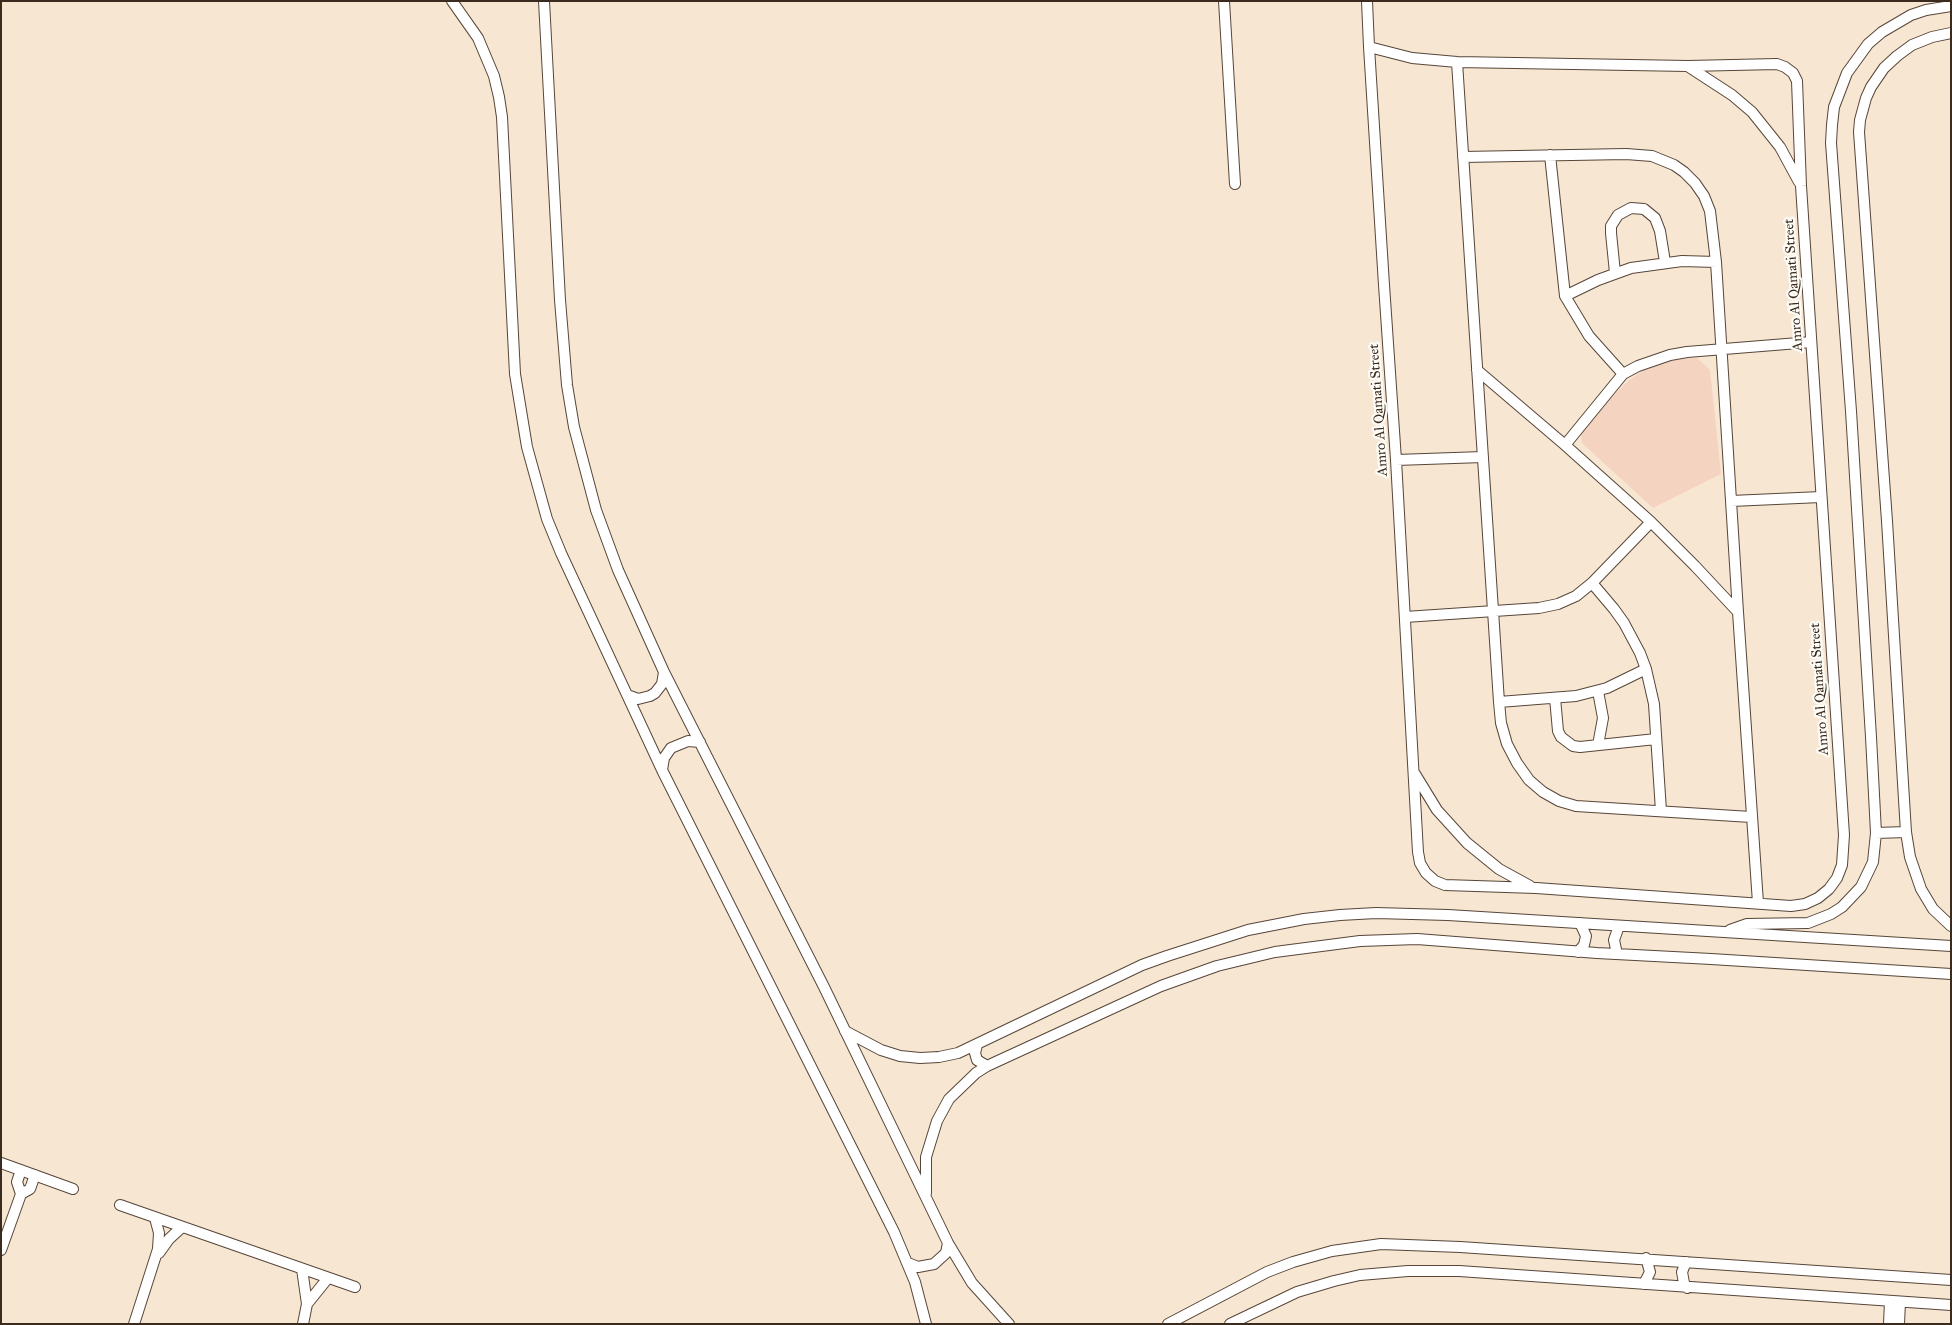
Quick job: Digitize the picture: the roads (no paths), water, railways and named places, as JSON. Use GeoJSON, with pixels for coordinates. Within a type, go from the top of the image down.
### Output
{"type":"FeatureCollection","features":[{"type":"Feature","properties":{"kind":"street"},"geometry":{"type":"LineString","coordinates":[[452,1],[478,38],[494,76],[499,96],[502,117],[515,374],[520,410],[538,492],[560,553],[662,770],[908,1263],[926,1324]]}},
{"type":"Feature","properties":{"kind":"street"},"geometry":{"type":"LineString","coordinates":[[544,1],[560,300],[570,405],[582,461],[596,510],[621,577],[664,672],[845,1031],[948,1243],[972,1283],[1009,1324]]}},
{"type":"Feature","properties":{"kind":"street"},"geometry":{"type":"LineString","coordinates":[[1224,1],[1235,184]]}},
{"type":"Feature","properties":{"kind":"street","name":"Amro Al Qamati Street"},"geometry":{"type":"LineString","coordinates":[[1367,1],[1369,47],[1396,460],[1418,852],[1420,863],[1426,874],[1434,881],[1445,885],[1536,888],[1791,906],[1805,904],[1818,898],[1829,889],[1837,878],[1844,858],[1844,835],[1801,186],[1799,91],[1793,73],[1777,64],[1688,66],[1457,62],[1412,58],[1369,47]]}},
{"type":"Feature","properties":{"kind":"street"},"geometry":{"type":"LineString","coordinates":[[1725,932],[1747,924],[1808,923],[1830,914],[1842,907],[1861,887],[1868,875],[1872,862],[1876,833],[1864,616],[1831,143],[1832,125],[1834,107],[1843,81],[1856,58],[1868,44],[1882,32],[1911,15],[1926,10],[1951,6]]}},
{"type":"Feature","properties":{"kind":"street"},"geometry":{"type":"LineString","coordinates":[[1951,33],[1932,37],[1912,45],[1884,68],[1870,87],[1860,120],[1859,132],[1893,615],[1906,832],[1910,857],[1921,889],[1933,909],[1951,926]]}},
{"type":"Feature","properties":{"kind":"street"},"geometry":{"type":"LineString","coordinates":[[1457,62],[1492,611],[1499,702],[1508,744],[1517,763],[1529,780],[1543,792],[1559,801],[1576,806],[1752,817]]}},
{"type":"Feature","properties":{"kind":"street","name":"Amro Al Qamati Street"},"geometry":{"type":"LineString","coordinates":[[1688,66],[1732,95],[1752,112],[1780,146],[1801,186]]}},
{"type":"Feature","properties":{"kind":"street"},"geometry":{"type":"LineString","coordinates":[[1463,158],[1640,154],[1658,158],[1674,165],[1695,183],[1704,196],[1710,211],[1716,262],[1758,903]]}},
{"type":"Feature","properties":{"kind":"street"},"geometry":{"type":"LineString","coordinates":[[1550,155],[1565,296],[1588,336],[1622,374]]}},
{"type":"Feature","properties":{"kind":"street"},"geometry":{"type":"LineString","coordinates":[[1615,273],[1610,233],[1611,226],[1618,214],[1630,208],[1644,209],[1655,218],[1660,230],[1665,262]]}},
{"type":"Feature","properties":{"kind":"street"},"geometry":{"type":"LineString","coordinates":[[1565,296],[1615,273],[1665,262],[1716,262]]}},
{"type":"Feature","properties":{"kind":"street"},"geometry":{"type":"LineString","coordinates":[[1565,445],[1622,374],[1638,366],[1670,355],[1812,342]]}},
{"type":"Feature","properties":{"kind":"street"},"geometry":{"type":"LineString","coordinates":[[1477,370],[1651,522],[1738,612]]}},
{"type":"Feature","properties":{"kind":"street"},"geometry":{"type":"LineString","coordinates":[[1396,460],[1483,456]]}},
{"type":"Feature","properties":{"kind":"street"},"geometry":{"type":"LineString","coordinates":[[1731,501],[1821,497]]}},
{"type":"Feature","properties":{"kind":"street"},"geometry":{"type":"LineString","coordinates":[[1405,617],[1539,608],[1558,604],[1576,596],[1592,583],[1651,522]]}},
{"type":"Feature","properties":{"kind":"street"},"geometry":{"type":"LineString","coordinates":[[1592,583],[1624,623],[1646,669],[1654,704],[1661,811]]}},
{"type":"Feature","properties":{"kind":"street"},"geometry":{"type":"LineString","coordinates":[[1499,702],[1576,696],[1598,692],[1646,669]]}},
{"type":"Feature","properties":{"kind":"street"},"geometry":{"type":"LineString","coordinates":[[627,696],[638,699],[655,693],[662,684],[664,672]]}},
{"type":"Feature","properties":{"kind":"street"},"geometry":{"type":"LineString","coordinates":[[1598,692],[1603,718],[1598,745]]}},
{"type":"Feature","properties":{"kind":"street"},"geometry":{"type":"LineString","coordinates":[[1555,698],[1557,724],[1562,737],[1573,746],[1580,747],[1656,739]]}},
{"type":"Feature","properties":{"kind":"street"},"geometry":{"type":"LineString","coordinates":[[662,770],[664,758],[671,748],[688,741],[700,742]]}},
{"type":"Feature","properties":{"kind":"street","name":"Amro Al Qamati Street"},"geometry":{"type":"LineString","coordinates":[[1414,772],[1437,810],[1467,844],[1499,869],[1536,888]]}},
{"type":"Feature","properties":{"kind":"street"},"geometry":{"type":"LineString","coordinates":[[1876,833],[1906,832]]}},
{"type":"Feature","properties":{"kind":"street"},"geometry":{"type":"LineString","coordinates":[[845,1031],[881,1050],[900,1056],[940,1057],[958,1053],[1142,965],[1220,938],[1276,924],[1340,915],[1394,913],[1457,915],[1951,946]]}},
{"type":"Feature","properties":{"kind":"street"},"geometry":{"type":"LineString","coordinates":[[1578,952],[1584,945],[1586,936],[1580,923]]}},
{"type":"Feature","properties":{"kind":"street"},"geometry":{"type":"LineString","coordinates":[[1617,954],[1614,940],[1619,926]]}},
{"type":"Feature","properties":{"kind":"street"},"geometry":{"type":"LineString","coordinates":[[926,1196],[926,1157],[936,1121],[958,1090],[987,1066],[1161,986],[1217,966],[1276,952],[1341,942],[1417,939],[1578,952],[1711,958],[1951,974]]}},
{"type":"Feature","properties":{"kind":"street"},"geometry":{"type":"LineString","coordinates":[[977,1045],[975,1057],[980,1063],[987,1066]]}},
{"type":"Feature","properties":{"kind":"street"},"geometry":{"type":"LineString","coordinates":[[1,1163],[73,1189]]}},
{"type":"Feature","properties":{"kind":"street"},"geometry":{"type":"LineString","coordinates":[[21,1170],[17,1186],[21,1194]]}},
{"type":"Feature","properties":{"kind":"street"},"geometry":{"type":"LineString","coordinates":[[1,1250],[21,1194],[30,1189],[36,1175]]}},
{"type":"Feature","properties":{"kind":"street"},"geometry":{"type":"LineString","coordinates":[[120,1205],[181,1228],[355,1287]]}},
{"type":"Feature","properties":{"kind":"street"},"geometry":{"type":"LineString","coordinates":[[134,1324],[157,1256],[159,1233],[154,1218]]}},
{"type":"Feature","properties":{"kind":"street"},"geometry":{"type":"LineString","coordinates":[[157,1256],[168,1239],[181,1228]]}},
{"type":"Feature","properties":{"kind":"street"},"geometry":{"type":"LineString","coordinates":[[908,1263],[923,1267],[934,1264],[946,1253],[948,1243]]}},
{"type":"Feature","properties":{"kind":"street"},"geometry":{"type":"LineString","coordinates":[[1168,1324],[1267,1272],[1293,1262],[1332,1251],[1381,1244],[1646,1258],[1951,1280]]}},
{"type":"Feature","properties":{"kind":"street"},"geometry":{"type":"LineString","coordinates":[[1644,1284],[1650,1272],[1646,1258]]}},
{"type":"Feature","properties":{"kind":"street"},"geometry":{"type":"LineString","coordinates":[[1686,1262],[1682,1272],[1687,1288]]}},
{"type":"Feature","properties":{"kind":"street"},"geometry":{"type":"LineString","coordinates":[[302,1269],[307,1304],[303,1324]]}},
{"type":"Feature","properties":{"kind":"street"},"geometry":{"type":"LineString","coordinates":[[1230,1324],[1298,1292],[1334,1281],[1360,1275],[1408,1271],[1459,1272],[1951,1305]]}},
{"type":"Feature","properties":{"kind":"street"},"geometry":{"type":"LineString","coordinates":[[307,1304],[328,1278]]}},
{"type":"Feature","properties":{"kind":"street"},"geometry":{"type":"LineString","coordinates":[[1889,1324],[1895,1302]]}},
{"type":"Feature","properties":{"kind":"street"},"geometry":{"type":"LineString","coordinates":[[1895,1302],[1899,1324]]}}]}
